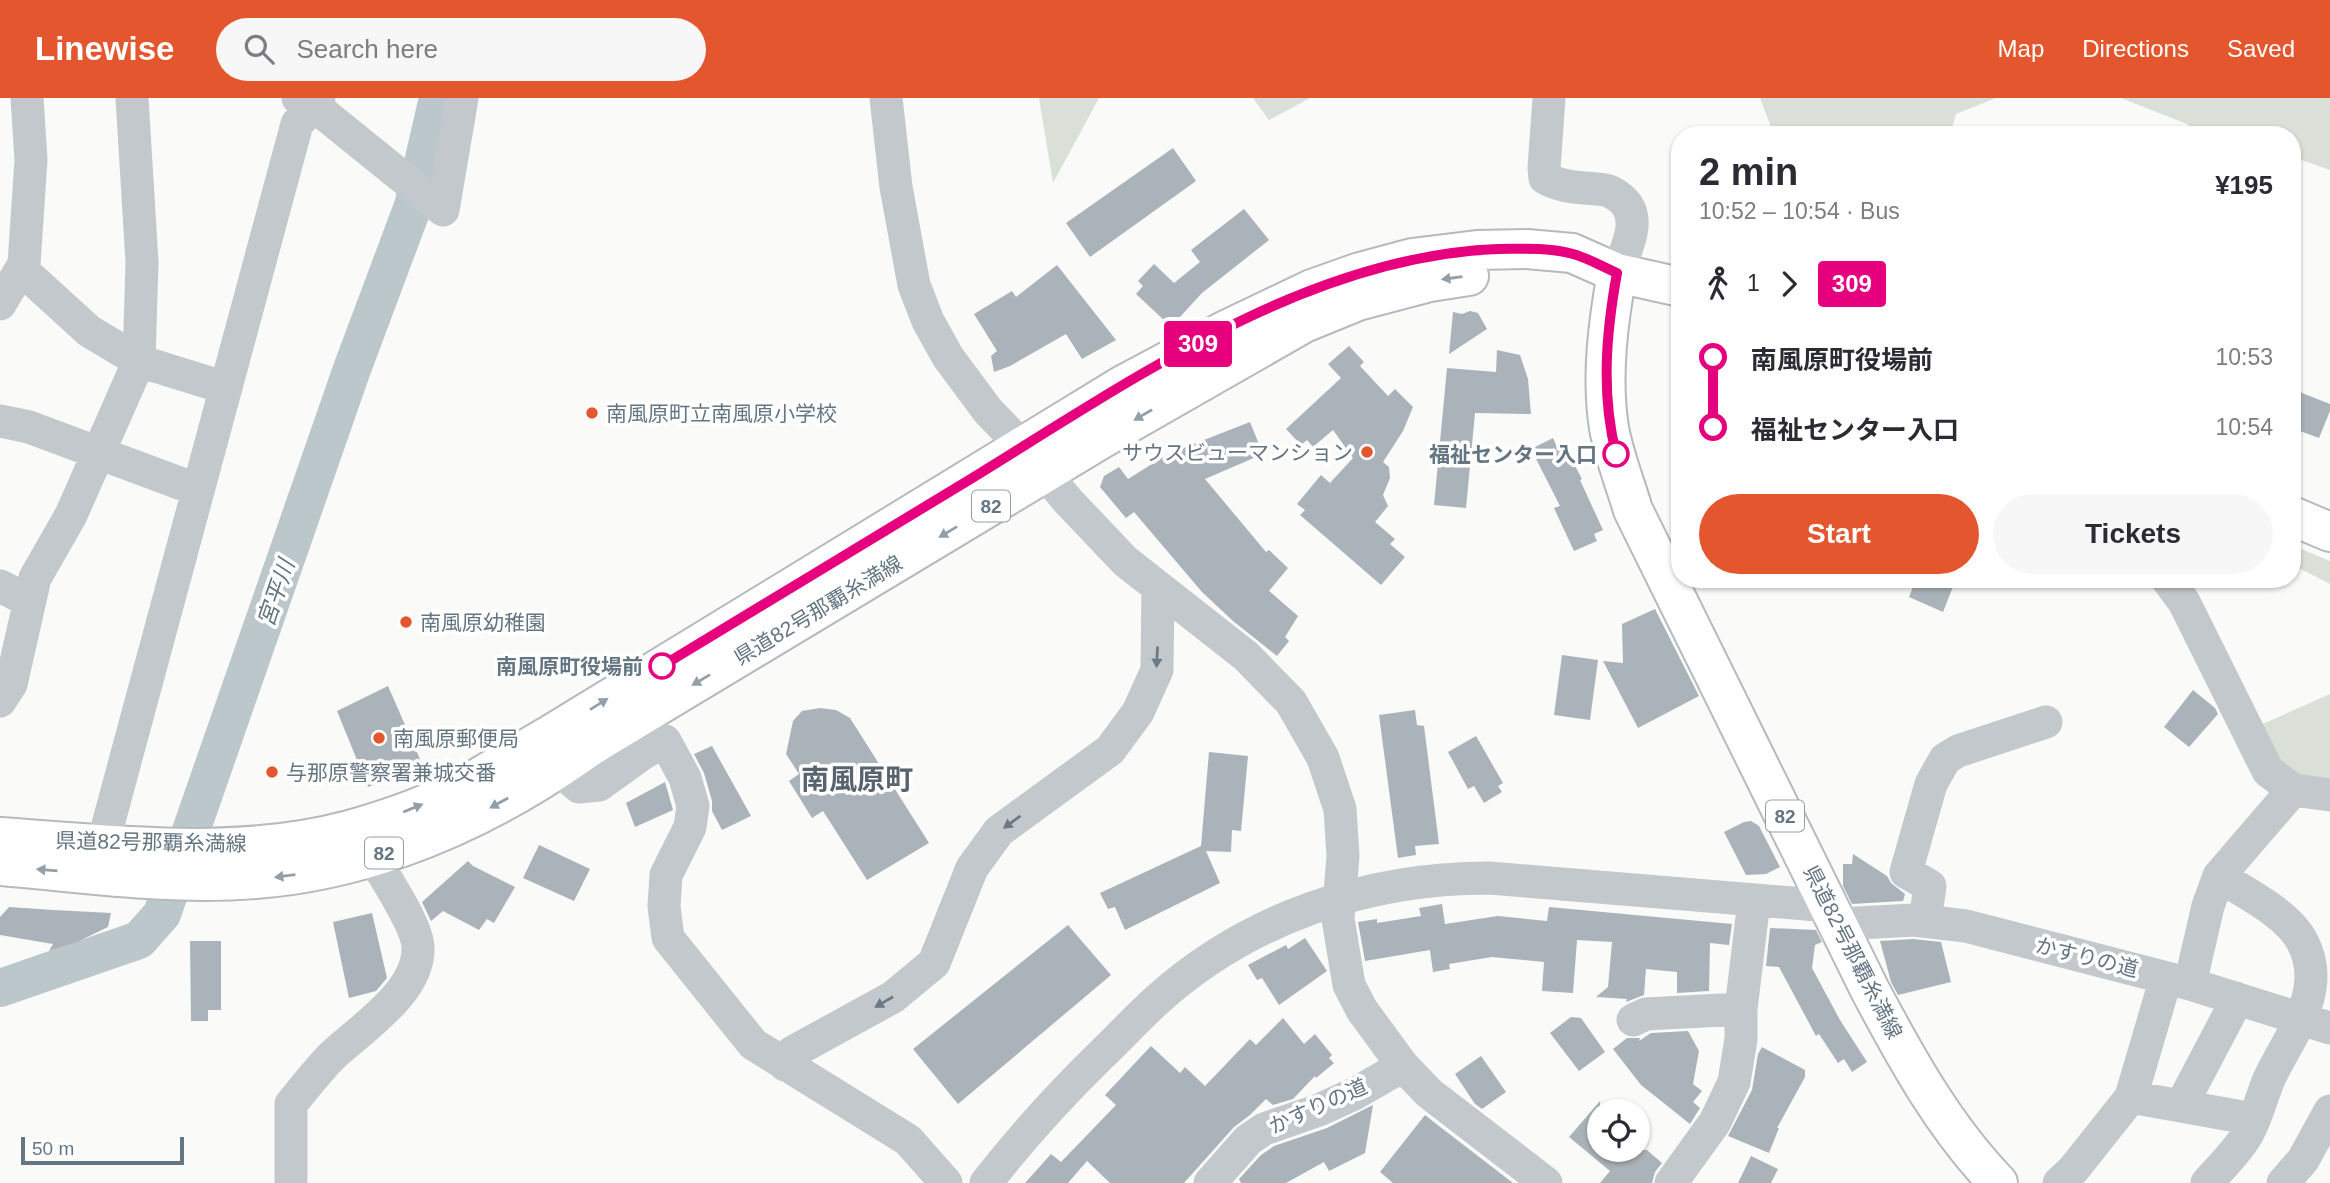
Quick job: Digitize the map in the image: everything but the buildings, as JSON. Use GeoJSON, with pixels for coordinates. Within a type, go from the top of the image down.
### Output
{"type":"FeatureCollection","features":[{"type":"Feature","properties":{"kind":"main road","name":"県道82号那覇糸満線"},"geometry":{"type":"LineString","coordinates":[[0,866],[99,859],[201,864],[255,879],[313,872],[373,857],[435,835],[492,807],[558,769],[1034,460],[1123,385],[1224,331],[1312,289],[1412,258],[1477,250],[1527,248],[1572,253],[1617,273],[1609,314],[1605,395],[1609,429],[1633,510],[1671,587]]}},
{"type":"Feature","properties":{"kind":"main road"},"geometry":{"type":"LineString","coordinates":[[1617,273],[1671,285]]}},
{"type":"Feature","properties":{"kind":"main road","name":"県道82号那覇糸満線"},"geometry":{"type":"LineString","coordinates":[[201,864],[258,845],[348,830],[407,810],[465,785],[1034,460]]}},
{"type":"Feature","properties":{"kind":"main road"},"geometry":{"type":"LineString","coordinates":[[2301,520],[2330,532]]}},
{"type":"Feature","properties":{"kind":"main road","name":"県道82号那覇糸満線"},"geometry":{"type":"LineString","coordinates":[[1672,588],[1908,1060],[1948,1121],[1998,1183]]}},
{"type":"Feature","properties":{"kind":"main road","name":"県道82号那覇糸満線"},"geometry":{"type":"LineString","coordinates":[[0,837],[99,859]]}},
{"type":"Feature","properties":{"kind":"street"},"geometry":{"type":"LineString","coordinates":[[0,304],[24,264],[31,160],[27,98]]}},
{"type":"Feature","properties":{"kind":"street"},"geometry":{"type":"LineString","coordinates":[[0,701],[11,684],[9,645],[29,601],[35,578],[71,515],[139,361],[142,262],[132,98]]}},
{"type":"Feature","properties":{"kind":"street"},"geometry":{"type":"LineString","coordinates":[[99,859],[298,124],[310,100],[443,210],[462,98]]}},
{"type":"Feature","properties":{"kind":"street"},"geometry":{"type":"LineString","coordinates":[[886,98],[896,187],[914,285],[948,358],[988,411],[1125,561],[1246,656],[1291,702],[1324,758],[1340,809],[1343,834],[1338,919],[1349,985],[1362,1010],[1403,1066],[1429,1094],[1546,1183]]}},
{"type":"Feature","properties":{"kind":"street"},"geometry":{"type":"LineString","coordinates":[[1549,98],[1545,178],[1566,186],[1609,190],[1628,205],[1633,219],[1631,232],[1617,273]]}},
{"type":"Feature","properties":{"kind":"street"},"geometry":{"type":"LineString","coordinates":[[21,270],[89,331],[139,361],[226,388]]}},
{"type":"Feature","properties":{"kind":"street"},"geometry":{"type":"LineString","coordinates":[[0,421],[29,427],[198,490]]}},
{"type":"Feature","properties":{"kind":"street"},"geometry":{"type":"LineString","coordinates":[[0,586],[29,601]]}},
{"type":"Feature","properties":{"kind":"street"},"geometry":{"type":"LineString","coordinates":[[2174,588],[2184,602],[2268,771],[2293,790],[2330,795]]}},
{"type":"Feature","properties":{"kind":"street"},"geometry":{"type":"LineString","coordinates":[[785,1065],[791,1054],[893,997],[934,963],[972,868],[999,831],[1110,750],[1138,712],[1157,670],[1158,589]]}},
{"type":"Feature","properties":{"kind":"street"},"geometry":{"type":"LineString","coordinates":[[1925,921],[1930,886],[1906,872],[1931,784],[1945,759],[1958,751],[2046,722]]}},
{"type":"Feature","properties":{"kind":"street"},"geometry":{"type":"LineString","coordinates":[[558,769],[579,787],[599,785],[665,741],[685,778],[693,806],[690,827],[666,875],[664,906],[668,938],[753,1044],[908,1140],[946,1183]]}},
{"type":"Feature","properties":{"kind":"street"},"geometry":{"type":"LineString","coordinates":[[2059,1183],[2073,1170],[2131,1097],[2219,876],[2293,790]]}},
{"type":"Feature","properties":{"kind":"street"},"geometry":{"type":"LineString","coordinates":[[291,1183],[290,1104],[331,1057],[402,992],[414,971],[418,948],[414,929],[373,857]]}},
{"type":"Feature","properties":{"kind":"street"},"geometry":{"type":"LineString","coordinates":[[2207,1183],[2245,1139],[2270,1078],[2316,1023],[2308,999],[2312,972],[2302,941],[2287,920],[2219,876]]}},
{"type":"Feature","properties":{"kind":"street","name":"かすりの道"},"geometry":{"type":"LineString","coordinates":[[986,1183],[1058,1097],[1158,999],[1206,962],[1250,935],[1341,897],[1452,878],[1489,878],[1754,901],[1834,915],[1966,926],[2178,981],[2316,1023]]}},
{"type":"Feature","properties":{"kind":"street"},"geometry":{"type":"LineString","coordinates":[[1671,1183],[1715,1122],[1734,1082],[1741,1039],[1741,1009],[1754,901]]}},
{"type":"Feature","properties":{"kind":"street"},"geometry":{"type":"LineString","coordinates":[[2181,1106],[2236,998]]}},
{"type":"Feature","properties":{"kind":"street"},"geometry":{"type":"LineString","coordinates":[[1633,1020],[1646,1014],[1741,1009]]}},
{"type":"Feature","properties":{"kind":"street","name":"かすりの道"},"geometry":{"type":"LineString","coordinates":[[1210,1183],[1248,1140],[1264,1129],[1319,1110],[1403,1066]]}},
{"type":"Feature","properties":{"kind":"street"},"geometry":{"type":"LineString","coordinates":[[2131,1097],[2253,1119]]}},
{"type":"Feature","properties":{"kind":"street"},"geometry":{"type":"LineString","coordinates":[[2283,1183],[2303,1160],[2330,1111]]}},
{"type":"Feature","properties":{"kind":"shaded area"},"geometry":{"type":"Polygon","coordinates":[[[1039,98],[1099,98],[1053,183],[1039,98]]]}},
{"type":"Feature","properties":{"kind":"shaded area"},"geometry":{"type":"Polygon","coordinates":[[[1253,98],[1310,98],[1269,120],[1253,98]]]}},
{"type":"Feature","properties":{"kind":"shaded area"},"geometry":{"type":"Polygon","coordinates":[[[1760,98],[1996,98],[1956,114],[1953,126],[1771,126],[1760,98]]]}},
{"type":"Feature","properties":{"kind":"shaded area"},"geometry":{"type":"Polygon","coordinates":[[[2121,98],[2330,98],[2330,170],[2301,160],[2301,126],[2187,124],[2121,98]]]}},
{"type":"Feature","properties":{"kind":"shaded area"},"geometry":{"type":"Polygon","coordinates":[[[2301,549],[2330,561],[2330,584],[2301,569],[2301,549]]]}},
{"type":"Feature","properties":{"kind":"shaded area"},"geometry":{"type":"Polygon","coordinates":[[[2330,694],[2330,785],[2285,766],[2273,752],[2258,726],[2330,694]]]}},
{"type":"Feature","properties":{"kind":"waterway","name":"宮平川"},"geometry":{"type":"LineString","coordinates":[[0,988],[139,940],[162,914],[352,369],[413,206],[438,98]]}},
{"type":"Feature","properties":{"kind":"bus line","name":"309"},"geometry":{"type":"LineString","coordinates":[[662,666],[1123,385],[1203,341],[1312,289],[1412,258],[1477,250],[1527,248],[1572,253],[1617,273],[1609,314],[1605,395],[1609,429],[1616,454]]}},
{"type":"Feature","properties":{"kind":"place","name":"南風原町立南風原小学校"},"geometry":{"type":"Point","coordinates":[592,413]}},
{"type":"Feature","properties":{"kind":"place","name":"サウスビューマンション"},"geometry":{"type":"Point","coordinates":[1367,452]}},
{"type":"Feature","properties":{"kind":"place","name":"福祉センター入口"},"geometry":{"type":"Point","coordinates":[1616,454]}},
{"type":"Feature","properties":{"kind":"place","name":"南風原幼稚園"},"geometry":{"type":"Point","coordinates":[406,622]}},
{"type":"Feature","properties":{"kind":"place","name":"南風原町役場前"},"geometry":{"type":"Point","coordinates":[662,666]}},
{"type":"Feature","properties":{"kind":"place","name":"南風原郵便局"},"geometry":{"type":"Point","coordinates":[379,738]}},
{"type":"Feature","properties":{"kind":"place","name":"与那原警察署兼城交番"},"geometry":{"type":"Point","coordinates":[272,772]}},
{"type":"Feature","properties":{"kind":"district","name":"南風原町"},"geometry":{"type":"Point","coordinates":[857,779]}}]}
